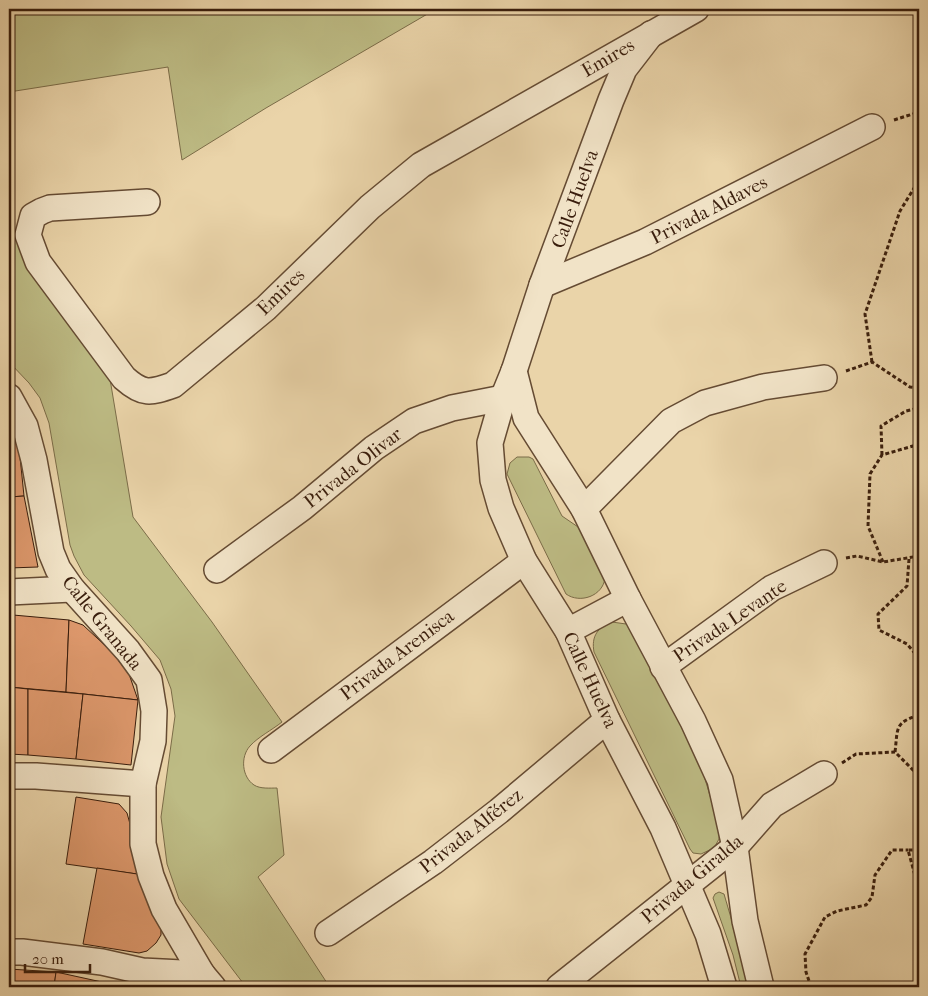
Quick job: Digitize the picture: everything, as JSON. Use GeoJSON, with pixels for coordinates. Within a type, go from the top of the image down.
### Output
{"type":"FeatureCollection","features":[{"type":"Feature","properties":{"kind":"street","name":"Emires"},"geometry":{"type":"LineString","coordinates":[[147,202],[42,210],[33,216],[28,235],[38,262],[124,378],[138,390],[147,392],[173,385],[266,308],[370,207],[421,165],[696,9]]}},
{"type":"Feature","properties":{"kind":"street","name":"Calle Huelva"},"geometry":{"type":"LineString","coordinates":[[651,34],[624,69],[542,285],[514,372],[512,397],[490,443],[493,480],[501,508],[524,561],[568,631],[608,720],[663,828],[708,934],[724,987]]}},
{"type":"Feature","properties":{"kind":"street"},"geometry":{"type":"LineString","coordinates":[[577,77],[612,100]]}},
{"type":"Feature","properties":{"kind":"street","name":"Privada Aldaves"},"geometry":{"type":"LineString","coordinates":[[542,285],[645,242],[872,127]]}},
{"type":"Feature","properties":{"kind":"street"},"geometry":{"type":"LineString","coordinates":[[584,509],[671,421],[705,403],[715,400],[763,387],[824,378]]}},
{"type":"Feature","properties":{"kind":"street","name":"Calle Huelva"},"geometry":{"type":"LineString","coordinates":[[512,397],[584,509],[628,599],[693,721],[720,780],[735,847],[745,921],[761,987]]}},
{"type":"Feature","properties":{"kind":"street","name":"Privada Olivar"},"geometry":{"type":"LineString","coordinates":[[217,570],[302,508],[374,448],[414,421],[452,408],[512,397]]}},
{"type":"Feature","properties":{"kind":"street","name":"Calle Granada"},"geometry":{"type":"LineString","coordinates":[[9,399],[25,426],[34,460],[51,552],[58,569],[72,589],[128,651],[149,680],[154,711],[153,741],[143,784],[143,844],[151,876],[164,908],[207,980]]}},
{"type":"Feature","properties":{"kind":"street","name":"Privada Arenisca"},"geometry":{"type":"LineString","coordinates":[[270,750],[524,561]]}},
{"type":"Feature","properties":{"kind":"street","name":"Privada Levante"},"geometry":{"type":"LineString","coordinates":[[663,667],[772,588],[824,563]]}},
{"type":"Feature","properties":{"kind":"street"},"geometry":{"type":"LineString","coordinates":[[9,592],[72,589]]}},
{"type":"Feature","properties":{"kind":"street"},"geometry":{"type":"LineString","coordinates":[[568,631],[628,599]]}},
{"type":"Feature","properties":{"kind":"street","name":"Privada Alférez"},"geometry":{"type":"LineString","coordinates":[[328,933],[433,862],[499,811],[608,720]]}},
{"type":"Feature","properties":{"kind":"street","name":"Privada Giralda"},"geometry":{"type":"LineString","coordinates":[[559,987],[735,847],[772,805],[824,774]]}},
{"type":"Feature","properties":{"kind":"street"},"geometry":{"type":"LineString","coordinates":[[9,776],[36,776],[143,784]]}},
{"type":"Feature","properties":{"kind":"street"},"geometry":{"type":"LineString","coordinates":[[9,952],[102,962],[142,971],[207,980]]}},
{"type":"Feature","properties":{"kind":"path"},"geometry":{"type":"LineString","coordinates":[[919,180],[900,211],[865,314],[872,362],[910,387],[919,388]]}},
{"type":"Feature","properties":{"kind":"path"},"geometry":{"type":"LineString","coordinates":[[824,378],[872,362]]}},
{"type":"Feature","properties":{"kind":"path"},"geometry":{"type":"LineString","coordinates":[[883,562],[868,526],[870,474],[882,455],[881,426],[906,411],[919,408]]}},
{"type":"Feature","properties":{"kind":"path"},"geometry":{"type":"LineString","coordinates":[[882,455],[913,446],[919,447]]}},
{"type":"Feature","properties":{"kind":"path"},"geometry":{"type":"LineString","coordinates":[[824,563],[857,556],[883,562],[919,556]]}},
{"type":"Feature","properties":{"kind":"path"},"geometry":{"type":"LineString","coordinates":[[909,559],[907,586],[878,614],[879,630],[908,644],[919,658]]}},
{"type":"Feature","properties":{"kind":"path"},"geometry":{"type":"LineString","coordinates":[[895,752],[898,727],[905,719],[919,715]]}},
{"type":"Feature","properties":{"kind":"path"},"geometry":{"type":"LineString","coordinates":[[824,774],[856,754],[895,752],[919,776]]}},
{"type":"Feature","properties":{"kind":"path"},"geometry":{"type":"LineString","coordinates":[[811,987],[806,972],[805,954],[825,917],[837,911],[866,906],[872,897],[875,876],[892,850],[919,850]]}},
{"type":"Feature","properties":{"kind":"path"},"geometry":{"type":"LineString","coordinates":[[908,850],[919,890]]}},
{"type":"Feature","properties":{"kind":"shaded area"},"geometry":{"type":"Polygon","coordinates":[[[9,9],[436,9],[266,108],[182,160],[168,67],[9,92],[9,9]]]}},
{"type":"Feature","properties":{"kind":"shaded area"},"geometry":{"type":"Polygon","coordinates":[[[9,214],[26,266],[109,373],[133,517],[212,622],[282,722],[250,746],[244,761],[247,777],[254,785],[262,788],[277,788],[284,855],[258,877],[327,983],[325,987],[246,987],[179,899],[167,864],[161,817],[175,716],[171,689],[160,660],[84,575],[70,545],[49,423],[40,398],[9,362],[9,214]]]}},
{"type":"Feature","properties":{"kind":"shaded area"},"geometry":{"type":"Polygon","coordinates":[[[517,457],[533,459],[562,516],[581,529],[605,578],[600,590],[595,594],[578,598],[566,594],[507,474],[510,463],[517,457]]]}},
{"type":"Feature","properties":{"kind":"shaded area"},"geometry":{"type":"Polygon","coordinates":[[[612,622],[626,624],[633,629],[702,769],[720,829],[719,839],[714,848],[701,854],[693,853],[690,849],[594,652],[594,641],[599,629],[612,622]]]}},
{"type":"Feature","properties":{"kind":"shaded area"},"geometry":{"type":"Polygon","coordinates":[[[719,892],[724,894],[750,987],[741,987],[733,955],[713,898],[719,892]]]}},
{"type":"Feature","properties":{"kind":"building"},"geometry":{"type":"Polygon","coordinates":[[[9,432],[19,447],[24,496],[9,497],[9,432]]]}},
{"type":"Feature","properties":{"kind":"building"},"geometry":{"type":"Polygon","coordinates":[[[24,496],[38,567],[9,568],[9,497],[24,496]]]}},
{"type":"Feature","properties":{"kind":"building"},"geometry":{"type":"Polygon","coordinates":[[[13,615],[69,620],[66,692],[9,687],[13,615]]]}},
{"type":"Feature","properties":{"kind":"building"},"geometry":{"type":"Polygon","coordinates":[[[69,620],[83,625],[111,651],[129,674],[138,700],[66,692],[69,620]]]}},
{"type":"Feature","properties":{"kind":"building"},"geometry":{"type":"Polygon","coordinates":[[[9,687],[28,689],[28,755],[9,754],[9,687]]]}},
{"type":"Feature","properties":{"kind":"building"},"geometry":{"type":"Polygon","coordinates":[[[28,689],[83,694],[76,759],[28,755],[28,689]]]}},
{"type":"Feature","properties":{"kind":"building"},"geometry":{"type":"Polygon","coordinates":[[[83,694],[138,700],[131,765],[76,759],[83,694]]]}},
{"type":"Feature","properties":{"kind":"building"},"geometry":{"type":"Polygon","coordinates":[[[76,797],[119,804],[127,813],[144,875],[66,864],[76,797]]]}},
{"type":"Feature","properties":{"kind":"building"},"geometry":{"type":"Polygon","coordinates":[[[97,868],[144,875],[161,925],[161,935],[156,943],[147,951],[139,953],[83,944],[97,868]]]}},
{"type":"Feature","properties":{"kind":"building"},"geometry":{"type":"Polygon","coordinates":[[[9,969],[56,972],[54,987],[9,987],[9,969]]]}},
{"type":"Feature","properties":{"kind":"building"},"geometry":{"type":"Polygon","coordinates":[[[56,972],[111,984],[111,987],[54,987],[56,972]]]}}]}
